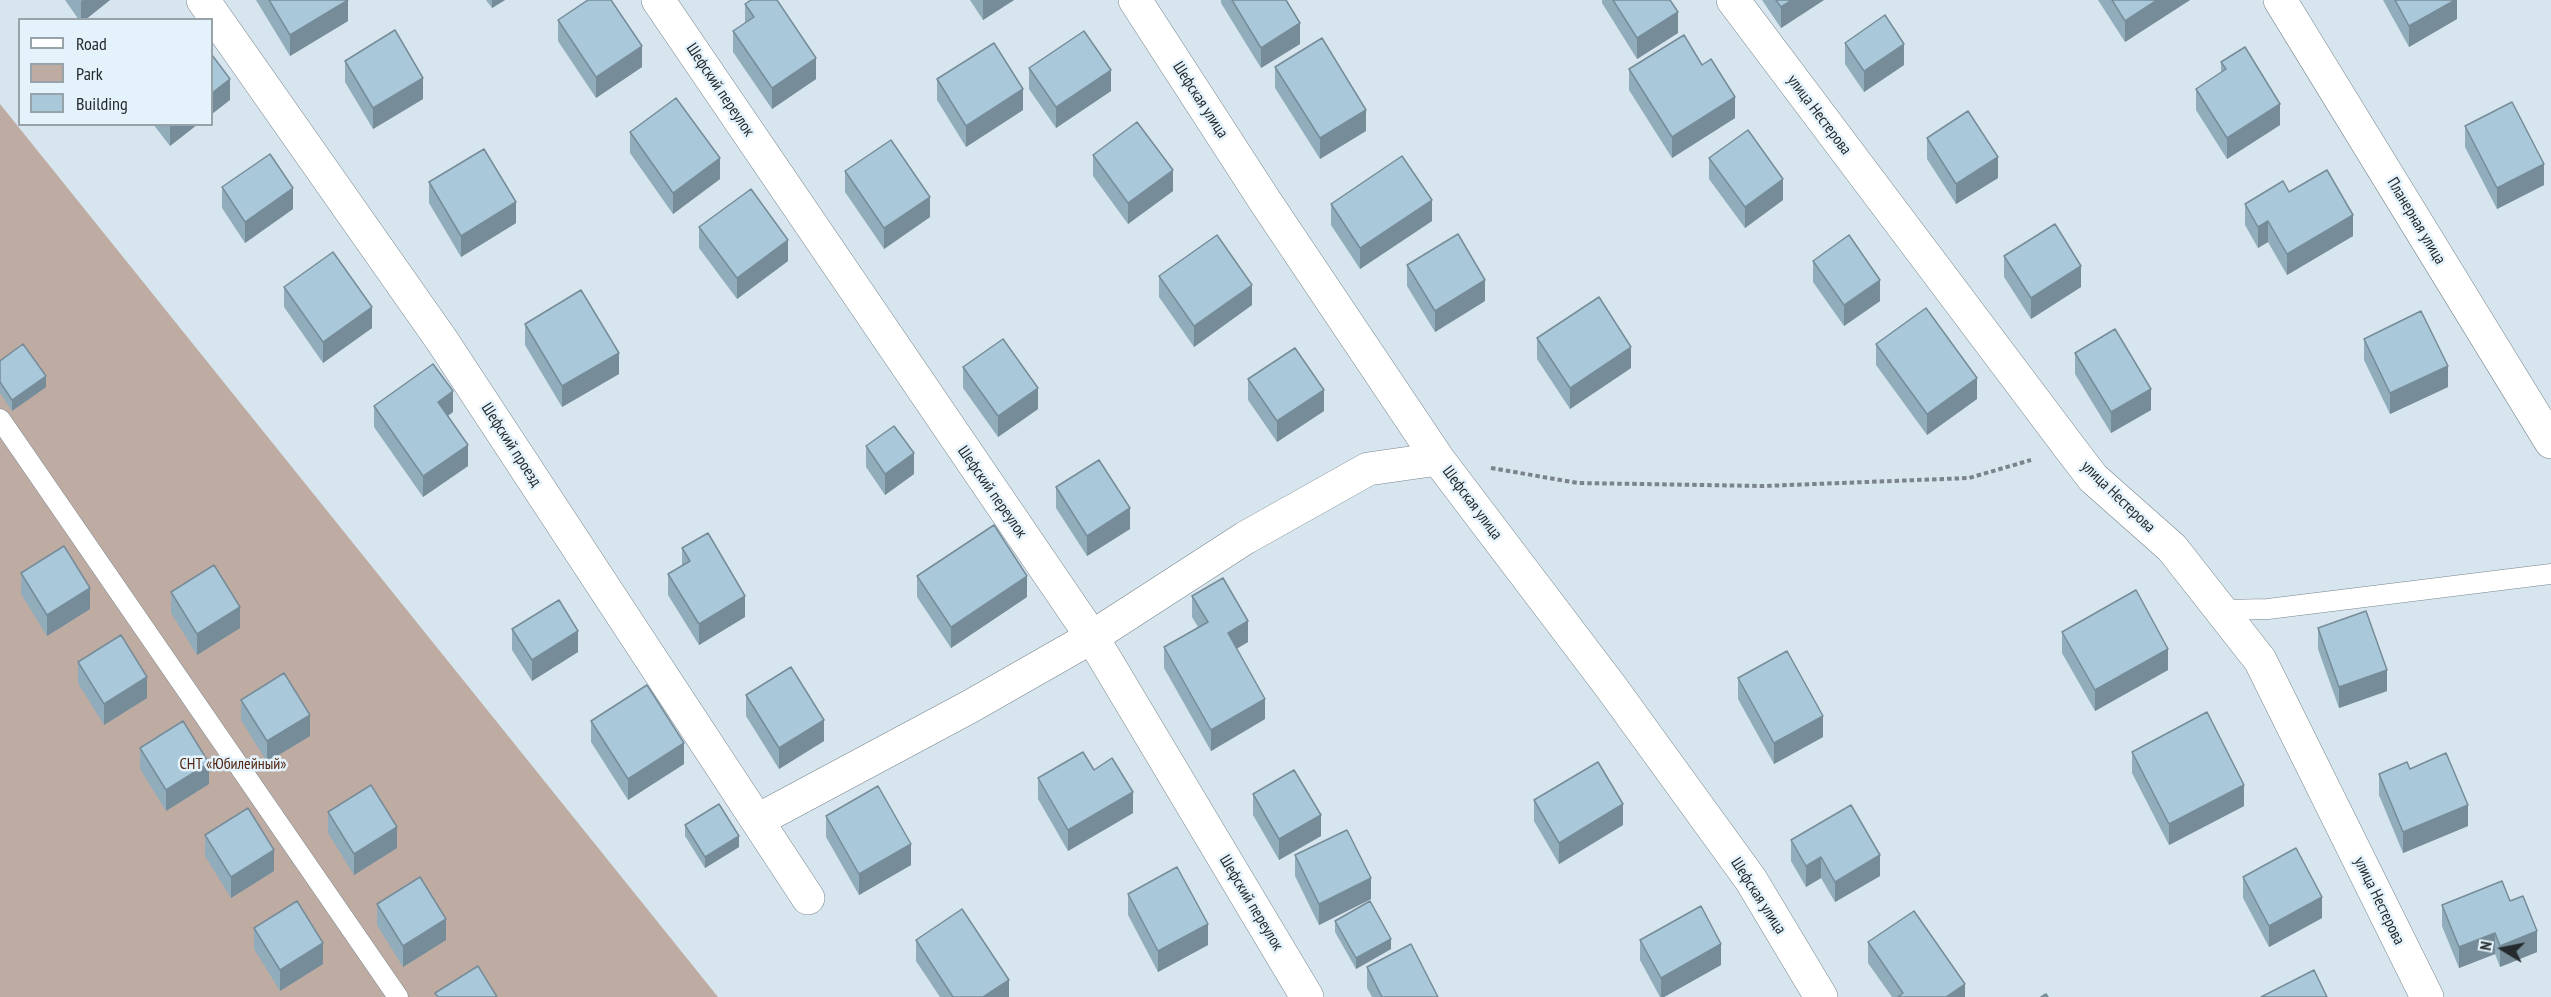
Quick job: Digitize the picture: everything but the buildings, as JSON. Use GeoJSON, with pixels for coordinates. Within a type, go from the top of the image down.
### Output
{"type":"FeatureCollection","features":[{"type":"Feature","properties":{"kind":"street","name":"Шефский проезд"},"geometry":{"type":"LineString","coordinates":[[203,0],[442,342],[808,898]]}},
{"type":"Feature","properties":{"kind":"street","name":"Шефский переулок"},"geometry":{"type":"LineString","coordinates":[[658,0],[1092,637],[1307,997]]}},
{"type":"Feature","properties":{"kind":"street","name":"Шефская улица"},"geometry":{"type":"LineString","coordinates":[[1135,0],[1271,211],[1438,459],[1611,687],[1750,880],[1821,997]]}},
{"type":"Feature","properties":{"kind":"street","name":"улица Нестерова"},"geometry":{"type":"LineString","coordinates":[[1733,0],[2070,448],[2119,503],[2172,549],[2260,660],[2427,997]]}},
{"type":"Feature","properties":{"kind":"street","name":"Планерная улица"},"geometry":{"type":"LineString","coordinates":[[2280,0],[2551,442]]}},
{"type":"Feature","properties":{"kind":"street"},"geometry":{"type":"LineString","coordinates":[[758,819],[971,706],[1092,637],[1245,538],[1368,469],[1438,459]]}},
{"type":"Feature","properties":{"kind":"lane"},"geometry":{"type":"LineString","coordinates":[[0,419],[398,997]]}},
{"type":"Feature","properties":{"kind":"lane"},"geometry":{"type":"LineString","coordinates":[[2222,610],[2268,609],[2551,574]]}},
{"type":"Feature","properties":{"kind":"path"},"geometry":{"type":"LineString","coordinates":[[1438,459],[1578,483],[1764,486],[1969,478],[2070,448]]}},
{"type":"Feature","properties":{"kind":"green space","name":"СНТ «Юбилейный»"},"geometry":{"type":"Polygon","coordinates":[[[0,104],[718,997],[0,997],[0,104]]]}}]}
